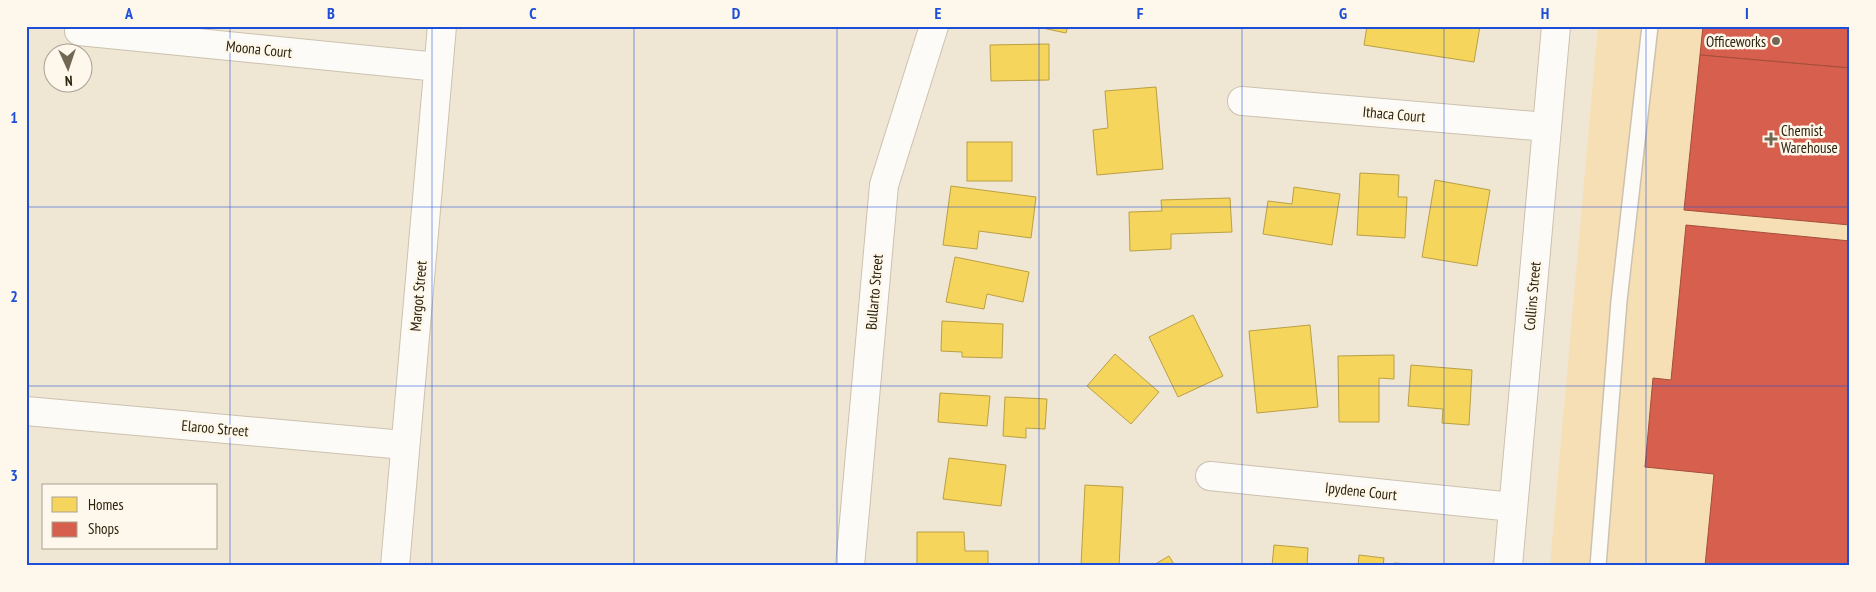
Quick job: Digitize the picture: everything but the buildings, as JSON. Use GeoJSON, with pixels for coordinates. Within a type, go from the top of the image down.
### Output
{"type":"FeatureCollection","features":[{"type":"Feature","properties":{"kind":"street","name":"Margot Street"},"geometry":{"type":"LineString","coordinates":[[394,566],[442,26]]}},
{"type":"Feature","properties":{"kind":"street","name":"Bullarto Street"},"geometry":{"type":"LineString","coordinates":[[850,566],[884,185],[934,26]]}},
{"type":"Feature","properties":{"kind":"street","name":"Collins Street"},"geometry":{"type":"LineString","coordinates":[[1508,566],[1556,26]]}},
{"type":"Feature","properties":{"kind":"street","name":"Moona Court"},"geometry":{"type":"LineString","coordinates":[[79,31],[438,67]]}},
{"type":"Feature","properties":{"kind":"street","name":"Ithaca Court"},"geometry":{"type":"LineString","coordinates":[[1242,101],[1547,127]]}},
{"type":"Feature","properties":{"kind":"street","name":"Elaroo Street"},"geometry":{"type":"LineString","coordinates":[[26,411],[404,445]]}},
{"type":"Feature","properties":{"kind":"street","name":"Ipydene Court"},"geometry":{"type":"LineString","coordinates":[[1210,476],[1513,507]]}},
{"type":"Feature","properties":{"kind":"lane"},"geometry":{"type":"LineString","coordinates":[[1598,566],[1619,301],[1650,26]]}},
{"type":"Feature","properties":{"kind":"shaded area"},"geometry":{"type":"Polygon","coordinates":[[[1598,26],[1850,26],[1850,566],[1550,566],[1598,26]]]}},
{"type":"Feature","properties":{"kind":"place","name":"Officeworks"},"geometry":{"type":"Point","coordinates":[1776,41]}},
{"type":"Feature","properties":{"kind":"place","name":"Chemist Warehouse"},"geometry":{"type":"Point","coordinates":[1771,139]}}]}
